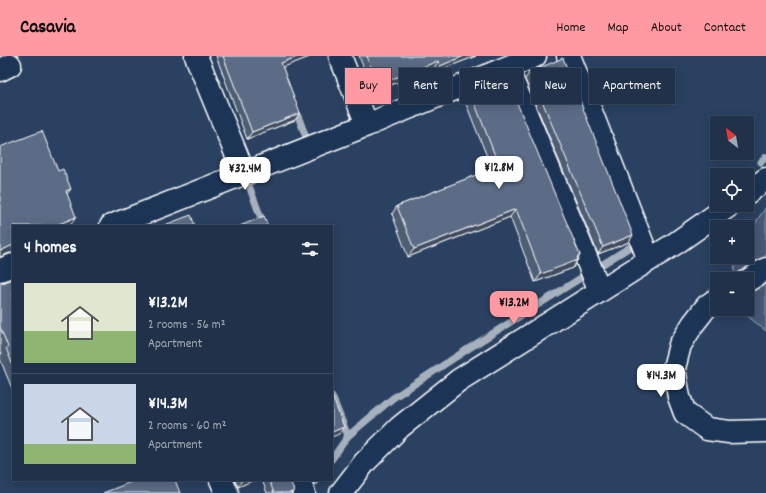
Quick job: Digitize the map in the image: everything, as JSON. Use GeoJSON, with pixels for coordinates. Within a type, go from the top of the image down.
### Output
{"type":"FeatureCollection","features":[{"type":"Feature","properties":{"kind":"street"},"geometry":{"type":"LineString","coordinates":[[196,56],[244,173]]}},
{"type":"Feature","properties":{"kind":"street"},"geometry":{"type":"LineString","coordinates":[[340,56],[367,125]]}},
{"type":"Feature","properties":{"kind":"street"},"geometry":{"type":"LineString","coordinates":[[116,225],[367,125],[498,65],[536,56]]}},
{"type":"Feature","properties":{"kind":"street"},"geometry":{"type":"LineString","coordinates":[[568,56],[648,260]]}},
{"type":"Feature","properties":{"kind":"street"},"geometry":{"type":"LineString","coordinates":[[498,65],[600,291]]}},
{"type":"Feature","properties":{"kind":"street"},"geometry":{"type":"LineString","coordinates":[[754,188],[766,179]]}},
{"type":"Feature","properties":{"kind":"street"},"geometry":{"type":"LineString","coordinates":[[341,493],[365,462],[400,427],[459,380],[676,243],[720,212]]}},
{"type":"Feature","properties":{"kind":"street"},"geometry":{"type":"LineString","coordinates":[[0,270],[12,265]]}},
{"type":"Feature","properties":{"kind":"street"},"geometry":{"type":"LineString","coordinates":[[754,277],[766,269]]}},
{"type":"Feature","properties":{"kind":"street"},"geometry":{"type":"LineString","coordinates":[[710,304],[693,324],[680,345],[674,368],[679,397],[685,413],[707,429],[729,432],[766,431]]}},
{"type":"Feature","properties":{"kind":"street"},"geometry":{"type":"LineString","coordinates":[[221,481],[227,493]]}},
{"type":"Feature","properties":{"kind":"street"},"geometry":{"type":"LineString","coordinates":[[299,481],[304,493]]}},
{"type":"Feature","properties":{"kind":"shaded area"},"geometry":{"type":"Polygon","coordinates":[[[766,207],[766,331],[747,316],[754,316],[754,272],[734,272],[734,270],[735,264],[754,264],[754,225],[766,207]]]}},
{"type":"Feature","properties":{"kind":"building"},"geometry":{"type":"Polygon","coordinates":[[[223,56],[299,56],[281,63],[300,113],[252,132],[223,56]]]}},
{"type":"Feature","properties":{"kind":"building"},"geometry":{"type":"Polygon","coordinates":[[[367,56],[464,56],[440,66],[438,61],[420,68],[399,68],[399,76],[391,79],[391,68],[371,68],[367,56]]]}},
{"type":"Feature","properties":{"kind":"building"},"geometry":{"type":"Polygon","coordinates":[[[563,58],[567,68],[539,68],[563,58]]]}},
{"type":"Feature","properties":{"kind":"building"},"geometry":{"type":"Polygon","coordinates":[[[475,104],[518,104],[580,255],[577,257],[578,260],[541,274],[516,209],[414,249],[397,206],[499,166],[475,104]]]}},
{"type":"Feature","properties":{"kind":"building"},"geometry":{"type":"Polygon","coordinates":[[[543,104],[581,104],[633,235],[603,247],[543,104]]]}},
{"type":"Feature","properties":{"kind":"building"},"geometry":{"type":"Polygon","coordinates":[[[42,131],[58,171],[63,169],[71,189],[66,191],[76,217],[56,225],[12,225],[12,245],[0,251],[0,147],[42,131]]]}},
{"type":"Feature","properties":{"kind":"building"},"geometry":{"type":"Polygon","coordinates":[[[191,215],[195,225],[165,225],[191,215]]]}},
{"type":"Feature","properties":{"kind":"building"},"geometry":{"type":"Polygon","coordinates":[[[264,216],[268,225],[242,225],[264,216]]]}},
{"type":"Feature","properties":{"kind":"building"},"geometry":{"type":"Polygon","coordinates":[[[12,279],[12,363],[6,348],[8,347],[0,327],[0,284],[12,279]]]}},
{"type":"Feature","properties":{"kind":"building"},"geometry":{"type":"Polygon","coordinates":[[[333,399],[344,427],[333,432],[333,399]]]}},
{"type":"Feature","properties":{"kind":"building"},"geometry":{"type":"Polygon","coordinates":[[[133,481],[175,481],[180,493],[103,493],[133,481]]]}},
{"type":"Feature","properties":{"kind":"building"},"geometry":{"type":"Polygon","coordinates":[[[269,481],[290,481],[294,491],[290,493],[274,493],[269,481]]]}},
{"type":"Feature","properties":{"kind":"waterway"},"geometry":{"type":"LineString","coordinates":[[295,108],[309,145]]}},
{"type":"Feature","properties":{"kind":"waterway"},"geometry":{"type":"LineString","coordinates":[[761,162],[766,157]]}},
{"type":"Feature","properties":{"kind":"waterway"},"geometry":{"type":"LineString","coordinates":[[254,180],[248,183],[264,225]]}},
{"type":"Feature","properties":{"kind":"waterway"},"geometry":{"type":"LineString","coordinates":[[333,458],[348,436],[393,398],[630,247]]}},
{"type":"Feature","properties":{"kind":"waterway"},"geometry":{"type":"LineString","coordinates":[[333,398],[348,436]]}},
{"type":"Feature","properties":{"kind":"waterway"},"geometry":{"type":"LineString","coordinates":[[307,491],[315,481]]}}]}
